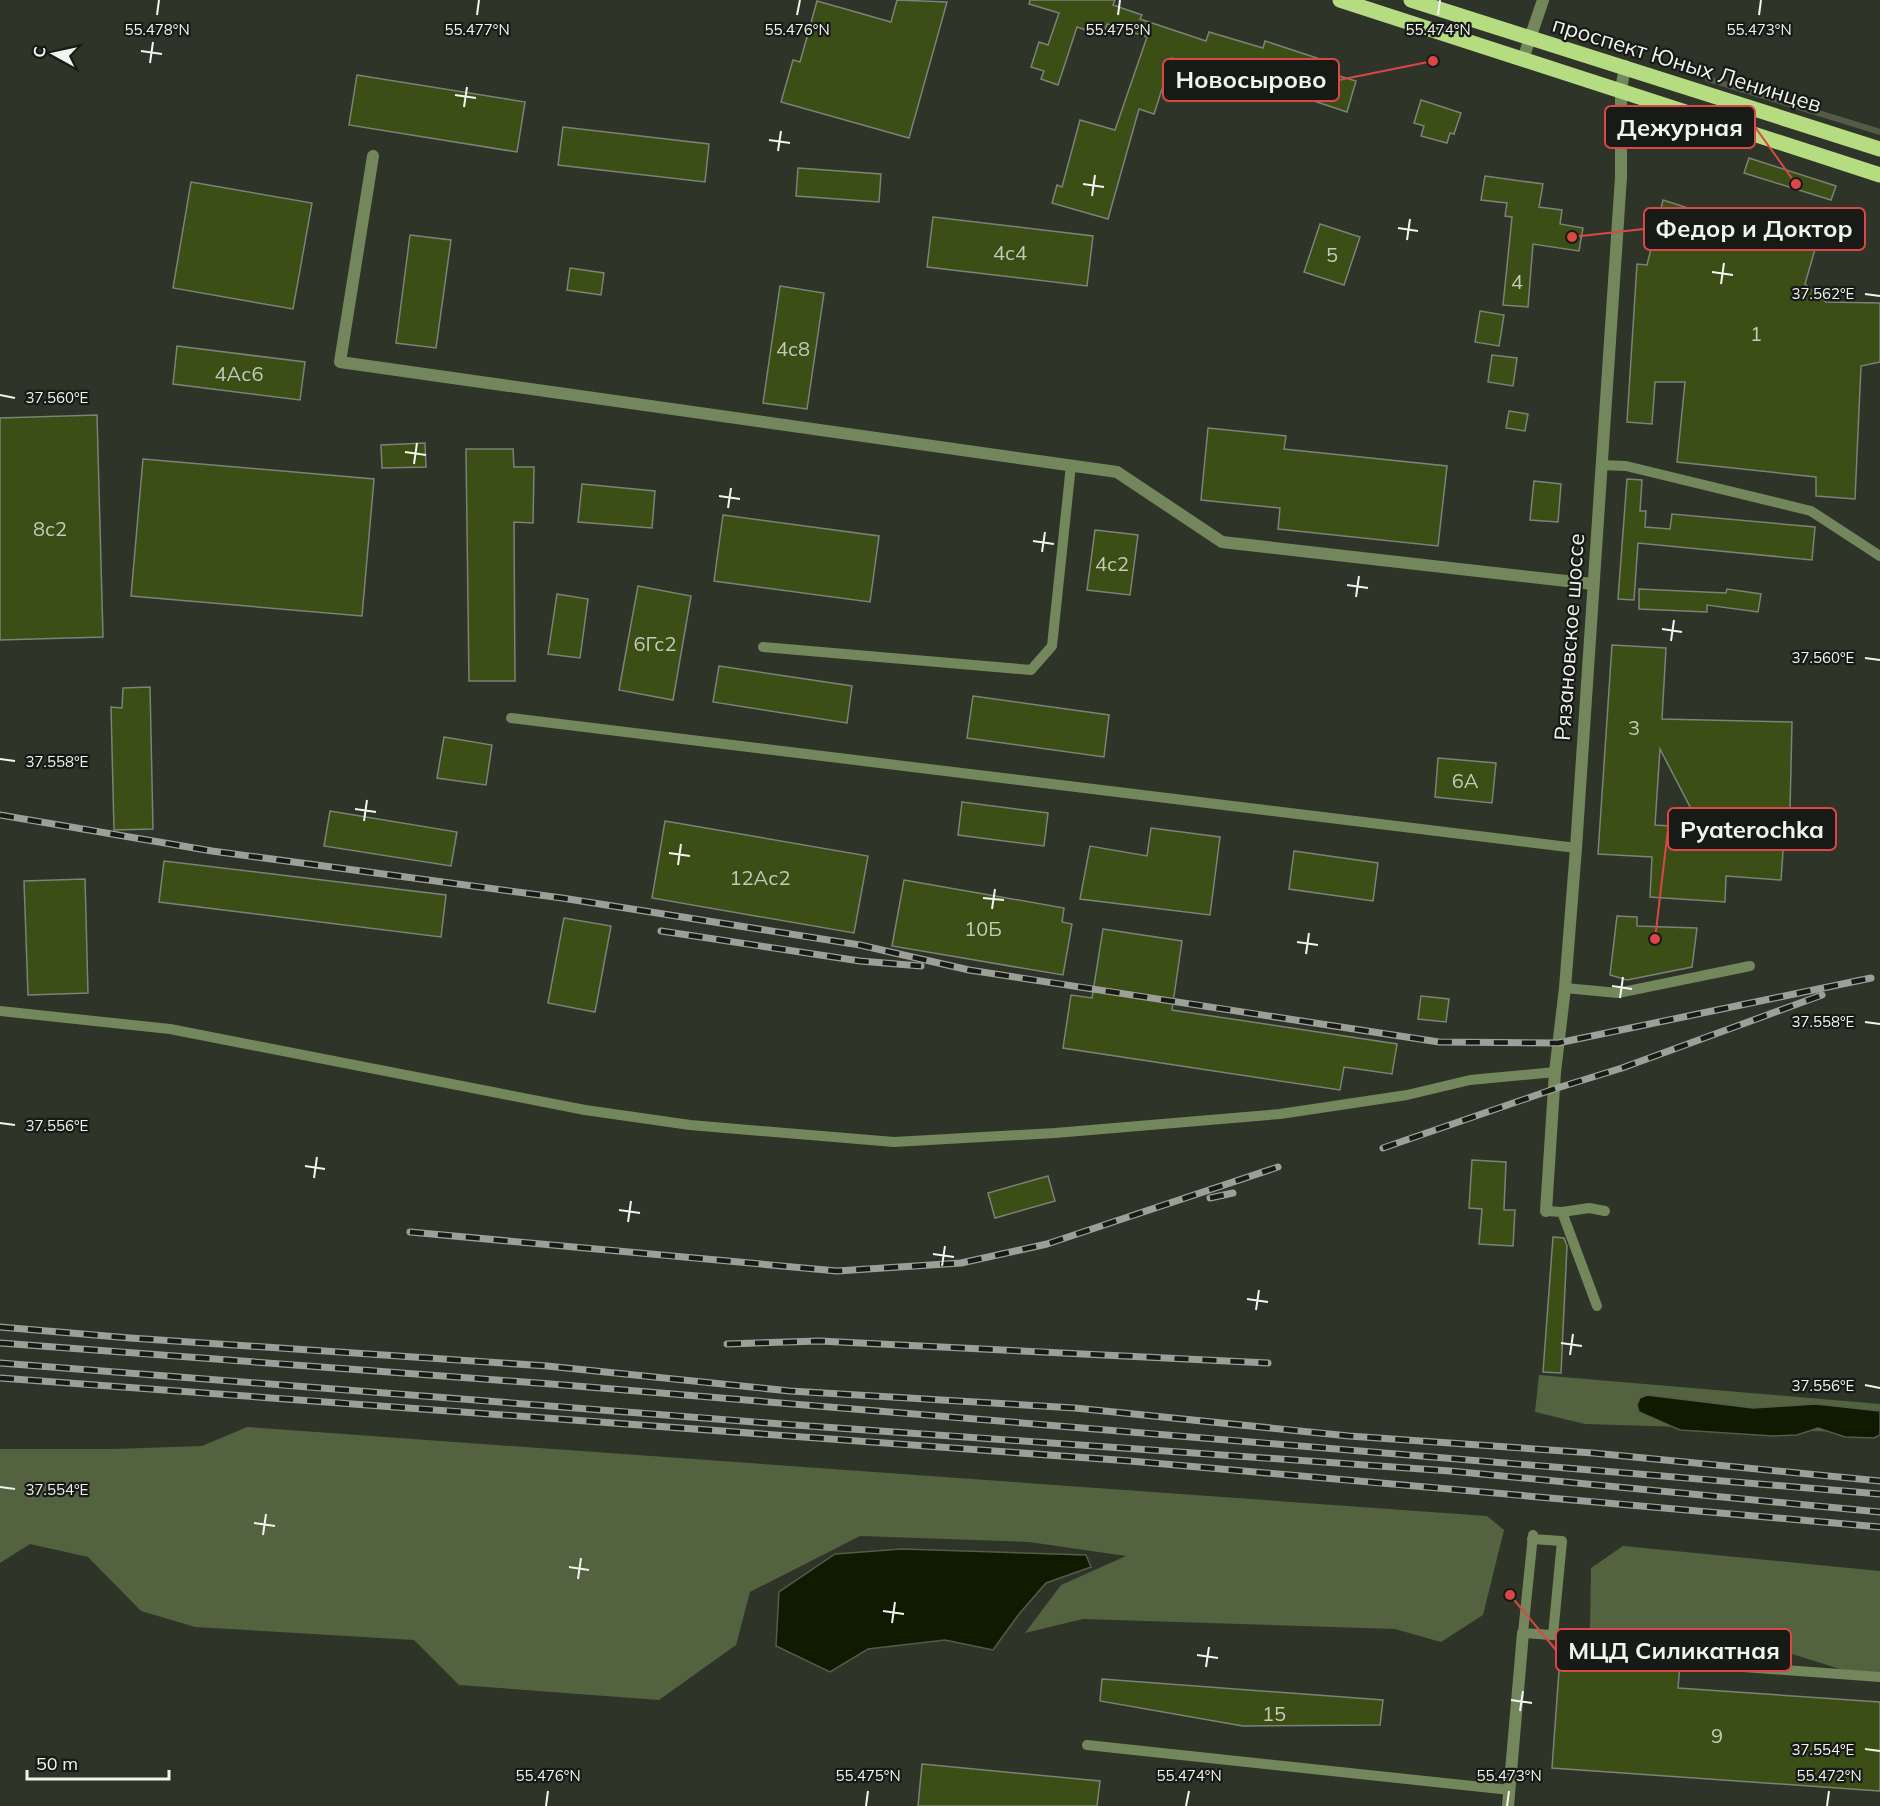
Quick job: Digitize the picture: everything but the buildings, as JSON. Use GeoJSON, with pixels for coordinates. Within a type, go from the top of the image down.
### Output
{"type":"FeatureCollection","features":[{"type":"Feature","properties":{"kind":"main road","name":"проспект Юных Ленинцев"},"geometry":{"type":"LineString","coordinates":[[1340,0],[1880,175]]}},
{"type":"Feature","properties":{"kind":"main road","name":"проспект Юных Ленинцев"},"geometry":{"type":"LineString","coordinates":[[1411,0],[1531,39],[1625,66],[1880,149]]}},
{"type":"Feature","properties":{"kind":"street"},"geometry":{"type":"LineString","coordinates":[[1523,59],[1544,0]]}},
{"type":"Feature","properties":{"kind":"street","name":"Рязановское шоссе"},"geometry":{"type":"LineString","coordinates":[[1546,1211],[1555,1072],[1565,988],[1576,848],[1621,170],[1622,90],[1625,66]]}},
{"type":"Feature","properties":{"kind":"street"},"geometry":{"type":"LineString","coordinates":[[373,156],[340,362],[1117,472],[1222,542],[1593,584]]}},
{"type":"Feature","properties":{"kind":"street"},"geometry":{"type":"LineString","coordinates":[[1508,1806],[1523,1632]]}},
{"type":"Feature","properties":{"kind":"lane"},"geometry":{"type":"LineString","coordinates":[[763,647],[1031,670],[1052,646],[1071,465]]}},
{"type":"Feature","properties":{"kind":"lane"},"geometry":{"type":"LineString","coordinates":[[1601,465],[1626,466],[1711,489],[1810,511],[1880,556]]}},
{"type":"Feature","properties":{"kind":"lane"},"geometry":{"type":"LineString","coordinates":[[511,718],[1576,848]]}},
{"type":"Feature","properties":{"kind":"lane"},"geometry":{"type":"LineString","coordinates":[[1565,988],[1617,993],[1750,966]]}},
{"type":"Feature","properties":{"kind":"lane"},"geometry":{"type":"LineString","coordinates":[[0,1011],[170,1029],[585,1110],[690,1125],[894,1142],[1055,1133],[1280,1114],[1407,1095],[1470,1080],[1555,1072]]}},
{"type":"Feature","properties":{"kind":"lane"},"geometry":{"type":"LineString","coordinates":[[1546,1211],[1562,1212],[1589,1208],[1605,1211]]}},
{"type":"Feature","properties":{"kind":"lane"},"geometry":{"type":"LineString","coordinates":[[1562,1212],[1597,1306]]}},
{"type":"Feature","properties":{"kind":"lane"},"geometry":{"type":"LineString","coordinates":[[1553,1635],[1562,1541],[1532,1537],[1523,1632],[1553,1635],[1701,1646],[1717,1665],[1880,1677]]}},
{"type":"Feature","properties":{"kind":"lane"},"geometry":{"type":"LineString","coordinates":[[1088,1744],[1510,1790]]}},
{"type":"Feature","properties":{"kind":"shaded area"},"geometry":{"type":"Polygon","coordinates":[[[1539,1375],[1880,1404],[1880,1433],[1585,1424],[1535,1412],[1539,1375]]]}},
{"type":"Feature","properties":{"kind":"shaded area"},"geometry":{"type":"Polygon","coordinates":[[[1647,1395],[1753,1408],[1816,1404],[1880,1411],[1880,1435],[1874,1438],[1845,1437],[1818,1428],[1797,1435],[1773,1436],[1680,1430],[1639,1412],[1637,1405],[1640,1398],[1647,1395]]]}},
{"type":"Feature","properties":{"kind":"shaded area"},"geometry":{"type":"Polygon","coordinates":[[[247,1427],[1487,1516],[1504,1530],[1483,1615],[1441,1642],[1395,1629],[1083,1619],[1025,1633],[1061,1585],[1126,1556],[1029,1542],[860,1536],[750,1592],[736,1645],[659,1700],[459,1685],[414,1640],[195,1627],[141,1611],[88,1557],[30,1544],[0,1563],[0,1449],[202,1446],[247,1427]]]}},
{"type":"Feature","properties":{"kind":"shaded area"},"geometry":{"type":"Polygon","coordinates":[[[1623,1546],[1880,1571],[1880,1674],[1853,1673],[1769,1647],[1590,1630],[1591,1568],[1623,1546]]]}},
{"type":"Feature","properties":{"kind":"shaded area"},"geometry":{"type":"Polygon","coordinates":[[[902,1549],[1086,1555],[1091,1567],[1046,1583],[1019,1614],[993,1650],[945,1640],[868,1649],[830,1672],[776,1646],[779,1592],[835,1554],[902,1549]]]}},
{"type":"Feature","properties":{"kind":"waterway"},"geometry":{"type":"LineString","coordinates":[[1708,79],[1880,132]]}},
{"type":"Feature","properties":{"kind":"railway"},"geometry":{"type":"LineString","coordinates":[[0,815],[212,851],[562,898],[860,945],[969,970],[1439,1042],[1558,1043],[1871,978]]}},
{"type":"Feature","properties":{"kind":"railway"},"geometry":{"type":"LineString","coordinates":[[661,931],[860,961],[921,966]]}},
{"type":"Feature","properties":{"kind":"railway"},"geometry":{"type":"LineString","coordinates":[[1383,1148],[1622,1068],[1822,995]]}},
{"type":"Feature","properties":{"kind":"railway"},"geometry":{"type":"LineString","coordinates":[[410,1232],[837,1271],[961,1263],[1047,1244],[1278,1167]]}},
{"type":"Feature","properties":{"kind":"railway"},"geometry":{"type":"LineString","coordinates":[[1210,1198],[1233,1193]]}},
{"type":"Feature","properties":{"kind":"railway"},"geometry":{"type":"LineString","coordinates":[[0,1327],[547,1366],[790,1391],[1075,1408],[1349,1436],[1593,1453],[1880,1481]]}},
{"type":"Feature","properties":{"kind":"railway"},"geometry":{"type":"LineString","coordinates":[[727,1344],[819,1341],[1268,1363]]}},
{"type":"Feature","properties":{"kind":"railway"},"geometry":{"type":"LineString","coordinates":[[0,1343],[564,1385],[1880,1494]]}},
{"type":"Feature","properties":{"kind":"railway"},"geometry":{"type":"LineString","coordinates":[[0,1363],[781,1424],[1450,1471],[1880,1512]]}},
{"type":"Feature","properties":{"kind":"railway"},"geometry":{"type":"LineString","coordinates":[[0,1378],[1130,1461],[1880,1527]]}},
{"type":"Feature","properties":{"kind":"place","name":"Новосырово"},"geometry":{"type":"Point","coordinates":[1433,61]}},
{"type":"Feature","properties":{"kind":"place","name":"Дежурная"},"geometry":{"type":"Point","coordinates":[1796,184]}},
{"type":"Feature","properties":{"kind":"place","name":"Федор и Доктор"},"geometry":{"type":"Point","coordinates":[1572,237]}},
{"type":"Feature","properties":{"kind":"place","name":"Pyaterochka"},"geometry":{"type":"Point","coordinates":[1655,939]}},
{"type":"Feature","properties":{"kind":"place","name":"МЦД Силикатная"},"geometry":{"type":"Point","coordinates":[1510,1595]}}]}
